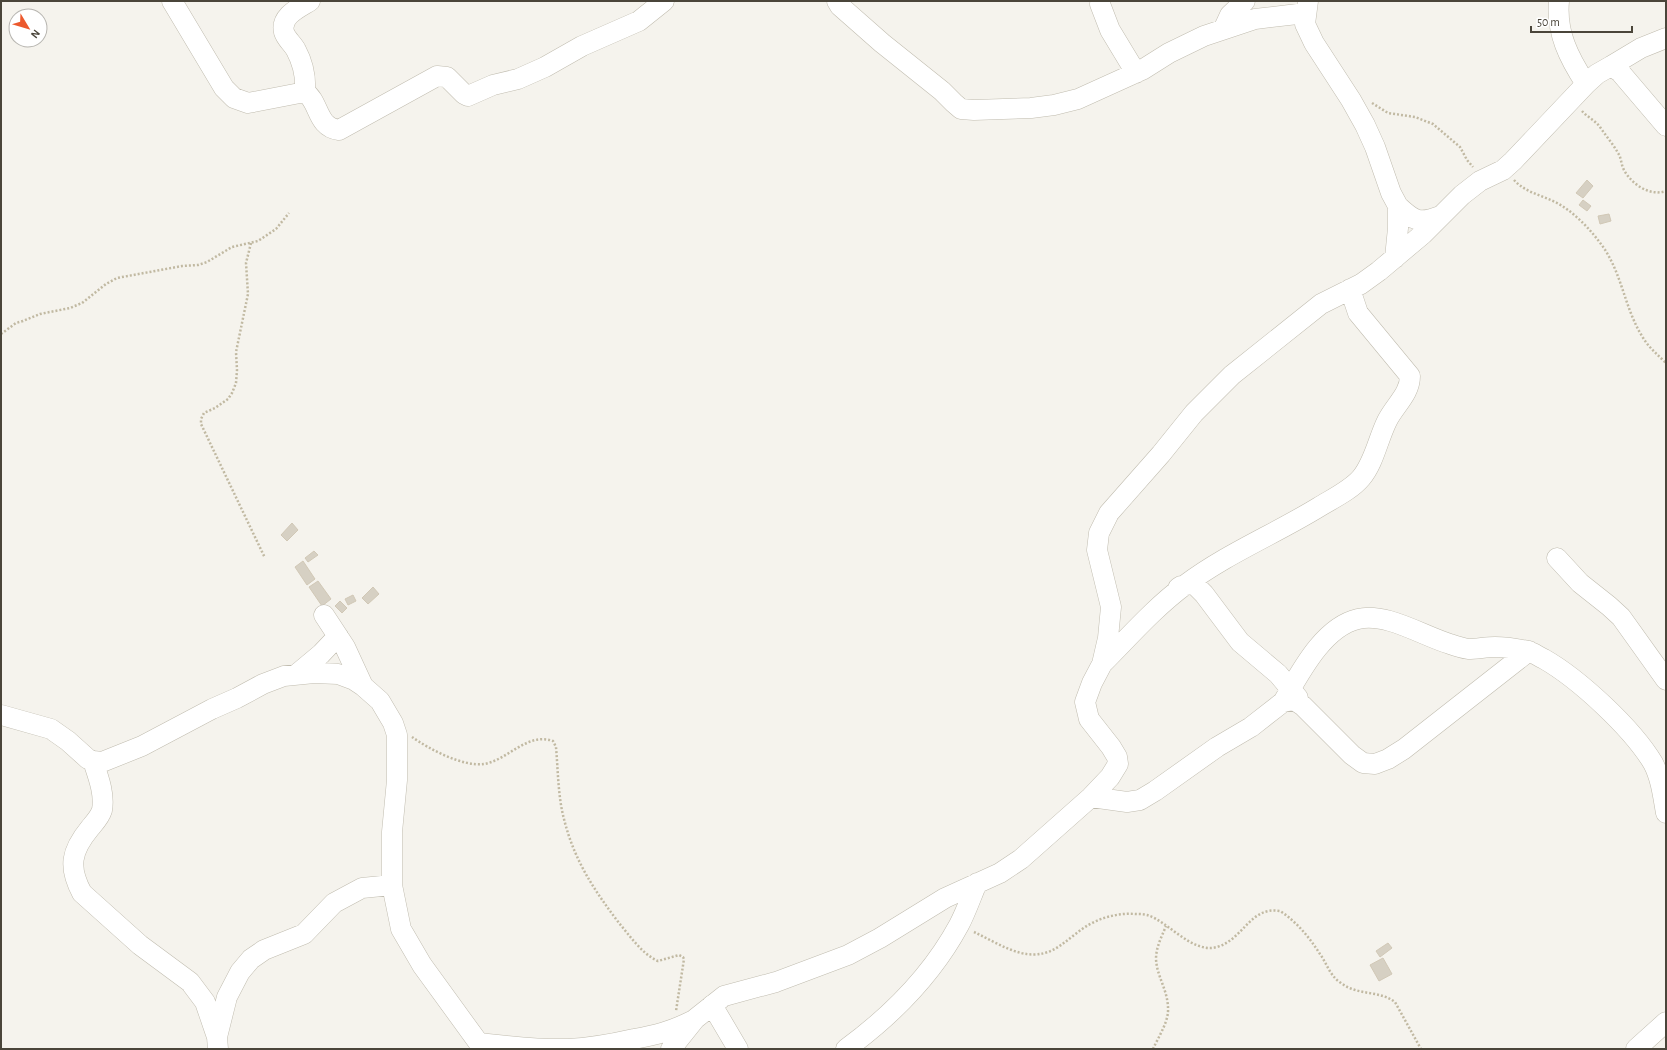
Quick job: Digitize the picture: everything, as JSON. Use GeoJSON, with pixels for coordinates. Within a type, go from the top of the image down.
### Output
{"type":"FeatureCollection","features":[{"type":"Feature","properties":{"kind":"street"},"geometry":{"type":"LineString","coordinates":[[172,1],[224,88],[234,98],[248,103],[305,92]]}},
{"type":"Feature","properties":{"kind":"street"},"geometry":{"type":"LineString","coordinates":[[310,1],[289,15],[283,25],[284,33],[296,50],[303,68],[305,92],[311,98],[317,112],[326,125],[332,129],[339,130],[437,76],[447,77],[464,94],[468,96],[474,95],[493,85],[518,79],[545,67],[582,46],[639,21],[664,1]]}},
{"type":"Feature","properties":{"kind":"street"},"geometry":{"type":"LineString","coordinates":[[837,1],[840,6],[882,43],[942,91],[961,109],[988,110],[1054,105],[1078,99],[1136,73],[1169,53],[1204,36],[1224,28],[1255,19],[1307,7],[1305,24],[1314,43],[1351,100],[1365,125],[1375,147],[1391,193],[1398,206],[1408,215],[1417,220],[1427,221],[1440,216]]}},
{"type":"Feature","properties":{"kind":"street"},"geometry":{"type":"LineString","coordinates":[[1224,28],[1230,16],[1246,1]]}},
{"type":"Feature","properties":{"kind":"street"},"geometry":{"type":"LineString","coordinates":[[1560,1],[1559,21],[1562,38],[1567,51],[1586,84]]}},
{"type":"Feature","properties":{"kind":"street"},"geometry":{"type":"LineString","coordinates":[[1100,4],[1110,30],[1136,73]]}},
{"type":"Feature","properties":{"kind":"street"},"geometry":{"type":"LineString","coordinates":[[93,762],[102,762],[118,757],[263,684],[284,676],[297,674],[338,674],[354,680],[364,686],[380,701],[393,723],[397,735],[398,751],[392,832],[392,885],[401,929],[422,965],[481,1046],[569,1049],[609,1045],[675,1030],[695,1019],[724,996],[776,982],[848,955],[880,938],[945,898],[1000,873],[1021,859],[1091,797],[1110,777],[1118,764],[1117,757],[1089,719],[1085,702],[1092,683],[1102,664],[1108,638],[1111,607],[1097,550],[1099,533],[1109,513],[1210,396],[1232,376],[1321,304],[1361,284],[1424,234],[1462,195],[1480,181],[1496,173],[1529,146],[1597,74],[1641,48],[1666,38]]}},
{"type":"Feature","properties":{"kind":"street"},"geometry":{"type":"LineString","coordinates":[[1611,66],[1620,72],[1666,126]]}},
{"type":"Feature","properties":{"kind":"street"},"geometry":{"type":"LineString","coordinates":[[1395,258],[1398,228],[1398,206]]}},
{"type":"Feature","properties":{"kind":"street"},"geometry":{"type":"LineString","coordinates":[[1102,664],[1157,609],[1185,585],[1212,567],[1287,526],[1344,492],[1360,479],[1368,467],[1388,418],[1402,399],[1410,383],[1410,376],[1358,313],[1350,289]]}},
{"type":"Feature","properties":{"kind":"street"},"geometry":{"type":"LineString","coordinates":[[1557,558],[1580,583],[1621,617],[1660,669],[1666,680]]}},
{"type":"Feature","properties":{"kind":"street"},"geometry":{"type":"LineString","coordinates":[[1102,664],[1171,594],[1181,586],[1192,584],[1196,586],[1213,605],[1240,642],[1278,674],[1287,695],[1304,706],[1352,755],[1363,763],[1375,764],[1388,759],[1404,749],[1529,651]]}},
{"type":"Feature","properties":{"kind":"street"},"geometry":{"type":"LineString","coordinates":[[1111,607],[1121,615],[1140,625]]}},
{"type":"Feature","properties":{"kind":"street"},"geometry":{"type":"LineString","coordinates":[[324,615],[350,656],[364,686]]}},
{"type":"Feature","properties":{"kind":"street"},"geometry":{"type":"LineString","coordinates":[[1091,797],[1127,802],[1140,800],[1155,791],[1217,747],[1251,728],[1287,695],[1318,647],[1337,628],[1357,619],[1372,617],[1395,622],[1443,642],[1466,649],[1495,647],[1529,651],[1562,669],[1615,717],[1645,751],[1654,765],[1658,776],[1666,813]]}},
{"type":"Feature","properties":{"kind":"street"},"geometry":{"type":"LineString","coordinates":[[297,674],[321,654],[338,636]]}},
{"type":"Feature","properties":{"kind":"street"},"geometry":{"type":"LineString","coordinates":[[1,715],[51,729],[93,762],[102,796],[102,811],[79,843],[73,859],[72,864],[76,882],[82,893],[140,945],[190,982],[205,1002],[218,1043]]}},
{"type":"Feature","properties":{"kind":"street"},"geometry":{"type":"LineString","coordinates":[[846,1049],[874,1028],[899,1005],[931,968],[958,926],[977,883]]}},
{"type":"Feature","properties":{"kind":"street"},"geometry":{"type":"LineString","coordinates":[[218,1043],[227,997],[240,972],[251,959],[264,950],[304,934],[334,903],[362,888],[392,885]]}},
{"type":"Feature","properties":{"kind":"street"},"geometry":{"type":"LineString","coordinates":[[712,1005],[738,1049]]}},
{"type":"Feature","properties":{"kind":"street"},"geometry":{"type":"LineString","coordinates":[[671,1049],[695,1019]]}},
{"type":"Feature","properties":{"kind":"street"},"geometry":{"type":"LineString","coordinates":[[1636,1049],[1666,1022]]}},
{"type":"Feature","properties":{"kind":"street"},"geometry":{"type":"LineString","coordinates":[[671,1049],[675,1030]]}},
{"type":"Feature","properties":{"kind":"path"},"geometry":{"type":"LineString","coordinates":[[1572,100],[1584,114],[1597,122],[1619,153],[1623,168],[1630,178],[1648,191],[1666,191]]}},
{"type":"Feature","properties":{"kind":"path"},"geometry":{"type":"LineString","coordinates":[[1370,101],[1388,113],[1415,117],[1433,124],[1460,148],[1471,165],[1496,173],[1530,193],[1556,202],[1567,209],[1589,229],[1602,245],[1614,264],[1629,309],[1642,336],[1650,348],[1666,363]]}},
{"type":"Feature","properties":{"kind":"path"},"geometry":{"type":"LineString","coordinates":[[1,334],[16,323],[23,320],[40,314],[70,308],[82,303],[106,284],[117,278],[163,269],[198,265],[232,247],[251,243],[264,238],[276,229],[289,213]]}},
{"type":"Feature","properties":{"kind":"path"},"geometry":{"type":"LineString","coordinates":[[251,243],[246,263],[248,294],[236,352],[236,382],[228,399],[215,408],[204,412],[201,419],[201,424],[265,558]]}},
{"type":"Feature","properties":{"kind":"path"},"geometry":{"type":"LineString","coordinates":[[393,723],[426,746],[456,760],[473,765],[485,764],[496,760],[517,747],[538,740],[547,739],[553,741],[556,747],[564,819],[576,856],[587,879],[630,937],[651,958],[658,961],[678,955],[684,959],[677,1004],[675,1030]]}},
{"type":"Feature","properties":{"kind":"path"},"geometry":{"type":"LineString","coordinates":[[958,926],[1021,953],[1033,954],[1059,948],[1092,923],[1109,916],[1133,914],[1147,915],[1158,920],[1192,942],[1205,947],[1216,947],[1232,940],[1257,915],[1267,911],[1280,911],[1307,935],[1321,955],[1330,973],[1341,984],[1357,992],[1390,998],[1396,1002],[1421,1049]]}},
{"type":"Feature","properties":{"kind":"path"},"geometry":{"type":"LineString","coordinates":[[1153,1049],[1168,1014],[1168,1000],[1165,988],[1158,972],[1156,958],[1158,945],[1166,926]]}},
{"type":"Feature","properties":{"kind":"building"},"geometry":{"type":"Polygon","coordinates":[[[1587,180],[1593,186],[1583,198],[1576,193],[1587,180]]]}},
{"type":"Feature","properties":{"kind":"building"},"geometry":{"type":"Polygon","coordinates":[[[1583,200],[1591,206],[1587,211],[1579,205],[1583,200]]]}},
{"type":"Feature","properties":{"kind":"building"},"geometry":{"type":"Polygon","coordinates":[[[1609,214],[1611,221],[1600,224],[1598,216],[1609,214]]]}},
{"type":"Feature","properties":{"kind":"building"},"geometry":{"type":"Polygon","coordinates":[[[292,523],[298,530],[287,541],[281,535],[292,523]]]}},
{"type":"Feature","properties":{"kind":"building"},"geometry":{"type":"Polygon","coordinates":[[[314,551],[318,555],[308,562],[305,558],[314,551]]]}},
{"type":"Feature","properties":{"kind":"building"},"geometry":{"type":"Polygon","coordinates":[[[303,561],[315,579],[307,585],[295,567],[303,561]]]}},
{"type":"Feature","properties":{"kind":"building"},"geometry":{"type":"Polygon","coordinates":[[[318,581],[331,599],[322,606],[309,587],[318,581]]]}},
{"type":"Feature","properties":{"kind":"building"},"geometry":{"type":"Polygon","coordinates":[[[373,587],[379,594],[368,604],[362,598],[373,587]]]}},
{"type":"Feature","properties":{"kind":"building"},"geometry":{"type":"Polygon","coordinates":[[[353,595],[356,601],[348,605],[345,599],[353,595]]]}},
{"type":"Feature","properties":{"kind":"building"},"geometry":{"type":"Polygon","coordinates":[[[340,601],[347,608],[342,613],[335,606],[340,601]]]}},
{"type":"Feature","properties":{"kind":"building"},"geometry":{"type":"Polygon","coordinates":[[[1388,943],[1392,948],[1380,957],[1376,951],[1388,943]]]}},
{"type":"Feature","properties":{"kind":"building"},"geometry":{"type":"Polygon","coordinates":[[[1383,958],[1392,974],[1379,981],[1370,965],[1383,958]]]}}]}
